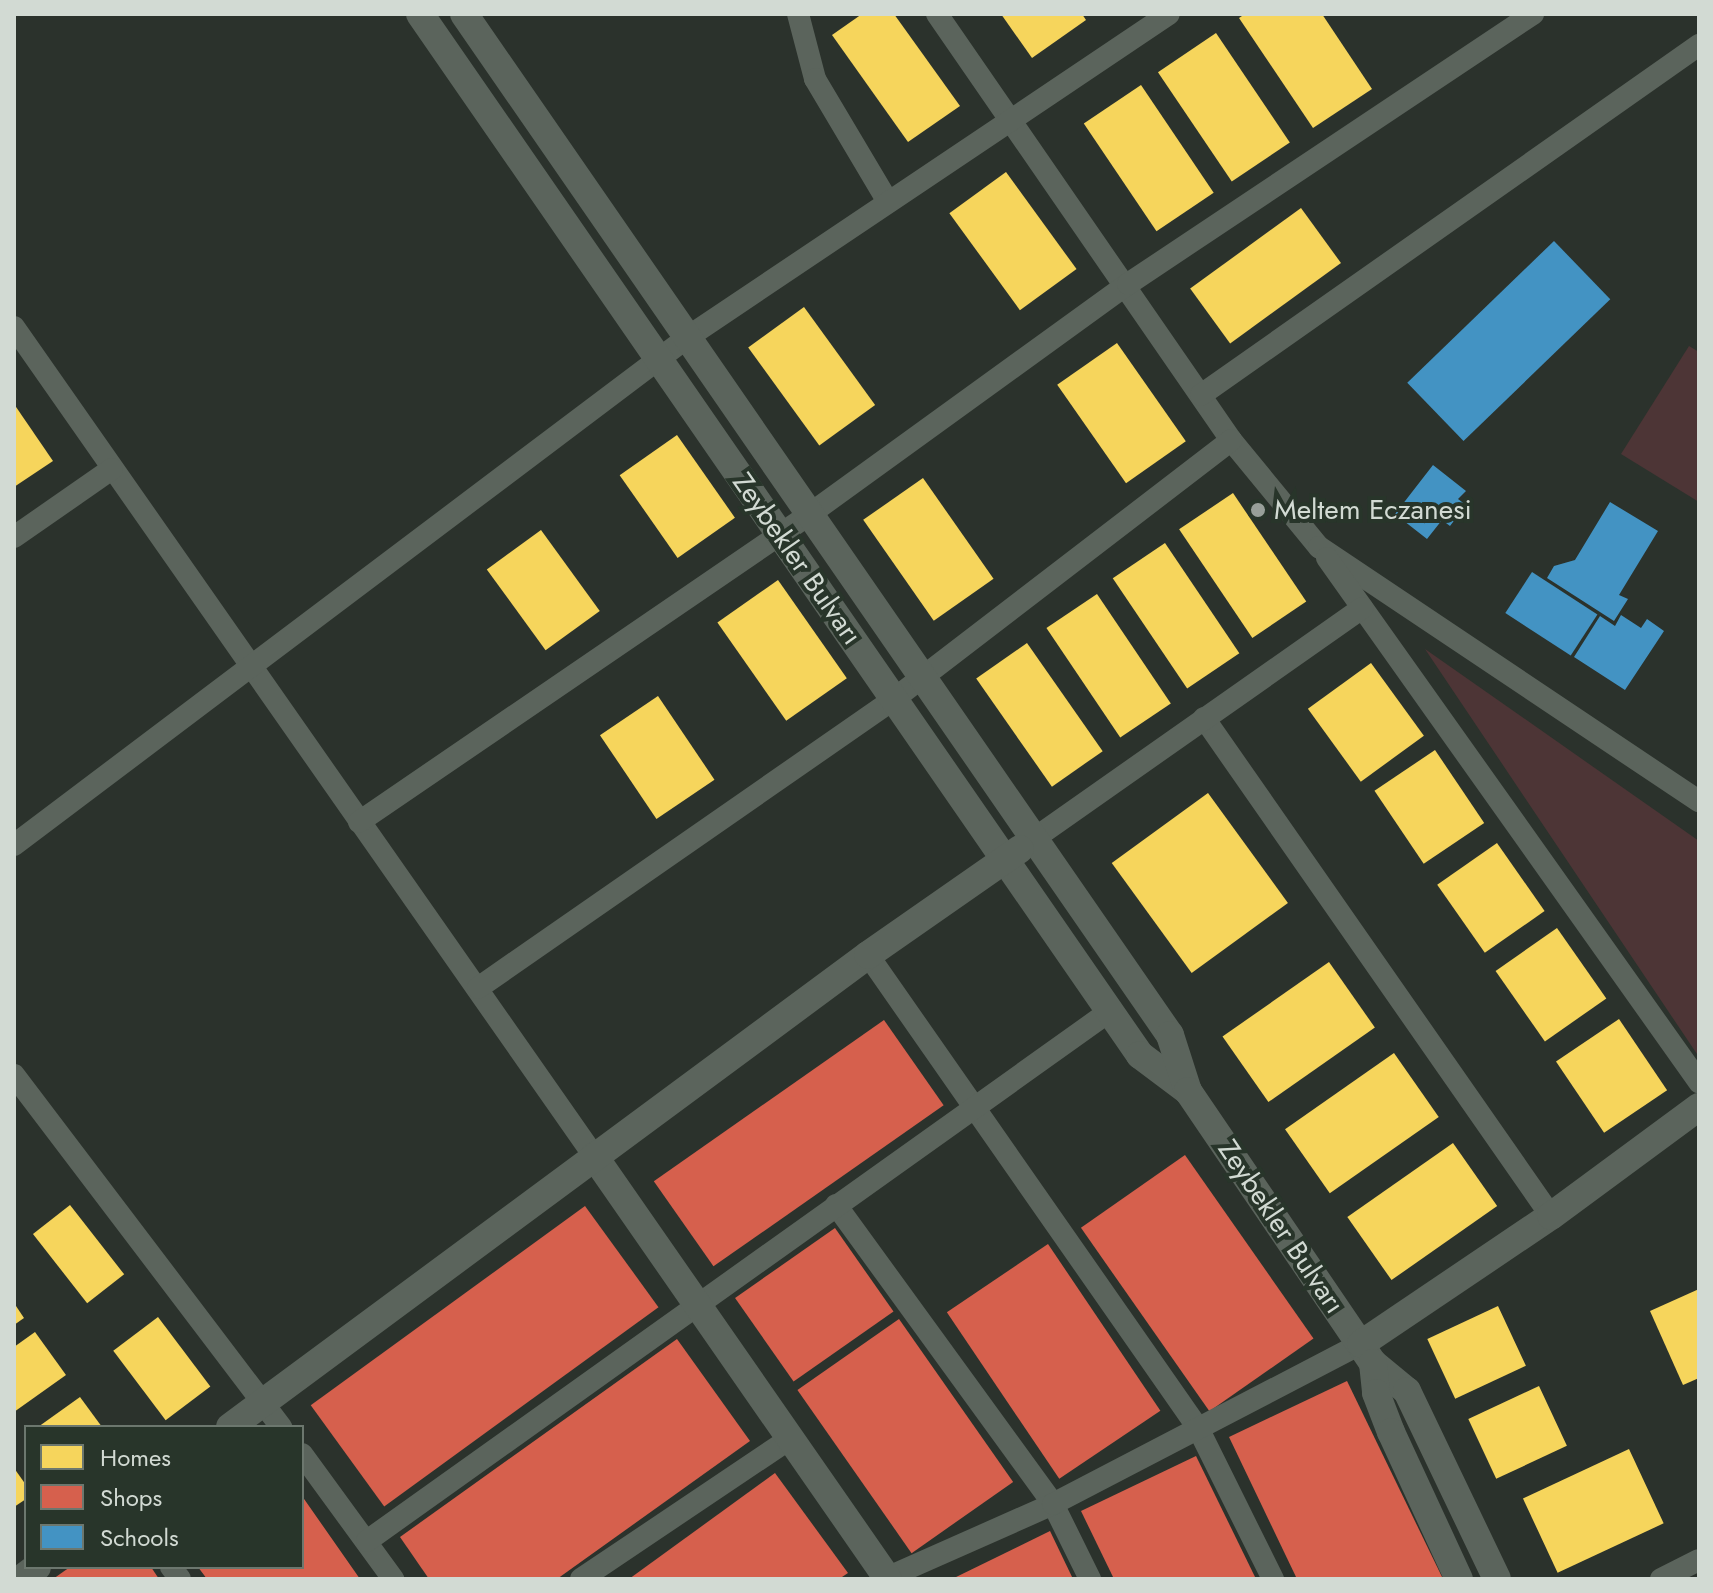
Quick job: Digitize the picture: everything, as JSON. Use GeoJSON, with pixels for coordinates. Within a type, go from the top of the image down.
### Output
{"type":"FeatureCollection","features":[{"type":"Feature","properties":{"kind":"street","name":"Zeybekler Bulvarı"},"geometry":{"type":"LineString","coordinates":[[464,14],[1170,1035],[1188,1091],[1367,1354],[1407,1391],[1497,1579]]}},
{"type":"Feature","properties":{"kind":"street"},"geometry":{"type":"LineString","coordinates":[[798,14],[815,79],[888,202]]}},
{"type":"Feature","properties":{"kind":"street"},"geometry":{"type":"LineString","coordinates":[[937,14],[1128,284],[1231,440],[1319,547],[1699,1082]]}},
{"type":"Feature","properties":{"kind":"street"},"geometry":{"type":"LineString","coordinates":[[14,845],[251,671],[688,337],[1169,14]]}},
{"type":"Feature","properties":{"kind":"street"},"geometry":{"type":"LineString","coordinates":[[359,822],[810,514],[1128,284],[1533,14]]}},
{"type":"Feature","properties":{"kind":"street","name":"Zeybekler Bulvarı"},"geometry":{"type":"LineString","coordinates":[[423,15],[1140,1055],[1188,1091]]}},
{"type":"Feature","properties":{"kind":"street"},"geometry":{"type":"LineString","coordinates":[[1201,395],[1699,45]]}},
{"type":"Feature","properties":{"kind":"street"},"geometry":{"type":"LineString","coordinates":[[14,327],[251,671],[478,988],[887,1578],[1053,1504],[1198,1428],[1367,1354],[1699,1107]]}},
{"type":"Feature","properties":{"kind":"street"},"geometry":{"type":"LineString","coordinates":[[478,988],[894,699],[1231,440]]}},
{"type":"Feature","properties":{"kind":"street"},"geometry":{"type":"LineString","coordinates":[[14,537],[112,469]]}},
{"type":"Feature","properties":{"kind":"street"},"geometry":{"type":"LineString","coordinates":[[1319,547],[1699,801]]}},
{"type":"Feature","properties":{"kind":"street"},"geometry":{"type":"LineString","coordinates":[[233,1425],[868,955],[1362,608]]}},
{"type":"Feature","properties":{"kind":"street"},"geometry":{"type":"LineString","coordinates":[[1204,718],[1551,1216]]}},
{"type":"Feature","properties":{"kind":"street"},"geometry":{"type":"LineString","coordinates":[[868,955],[1198,1428],[1273,1579]]}},
{"type":"Feature","properties":{"kind":"street"},"geometry":{"type":"LineString","coordinates":[[367,1541],[1110,1011]]}},
{"type":"Feature","properties":{"kind":"street"},"geometry":{"type":"LineString","coordinates":[[14,1075],[280,1425]]}},
{"type":"Feature","properties":{"kind":"street"},"geometry":{"type":"LineString","coordinates":[[836,1205],[1053,1504],[1090,1579]]}},
{"type":"Feature","properties":{"kind":"street","name":"Zeybekler Bulvarı"},"geometry":{"type":"LineString","coordinates":[[1367,1354],[1376,1393],[1391,1432],[1459,1579]]}},
{"type":"Feature","properties":{"kind":"street"},"geometry":{"type":"LineString","coordinates":[[581,1579],[789,1439]]}},
{"type":"Feature","properties":{"kind":"street"},"geometry":{"type":"LineString","coordinates":[[304,1457],[393,1579]]}},
{"type":"Feature","properties":{"kind":"street"},"geometry":{"type":"LineString","coordinates":[[1661,1579],[1699,1560]]}},
{"type":"Feature","properties":{"kind":"shaded area"},"geometry":{"type":"Polygon","coordinates":[[[1689,346],[1699,352],[1699,502],[1621,454],[1689,346]]]}},
{"type":"Feature","properties":{"kind":"shaded area"},"geometry":{"type":"Polygon","coordinates":[[[1425,649],[1699,841],[1699,1057],[1425,649]]]}},
{"type":"Feature","properties":{"kind":"building: Homes"},"geometry":{"type":"Polygon","coordinates":[[[862,14],[894,14],[960,106],[908,142],[832,35],[862,14]]]}},
{"type":"Feature","properties":{"kind":"building: Homes"},"geometry":{"type":"Polygon","coordinates":[[[1001,14],[1082,14],[1086,20],[1032,58],[1001,14]]]}},
{"type":"Feature","properties":{"kind":"building: Homes"},"geometry":{"type":"Polygon","coordinates":[[[1245,14],[1322,14],[1372,89],[1313,128],[1239,18],[1245,14]]]}},
{"type":"Feature","properties":{"kind":"building: Homes"},"geometry":{"type":"Polygon","coordinates":[[[1216,33],[1290,142],[1232,182],[1158,72],[1216,33]]]}},
{"type":"Feature","properties":{"kind":"building: Homes"},"geometry":{"type":"Polygon","coordinates":[[[1141,85],[1214,193],[1156,231],[1084,124],[1141,85]]]}},
{"type":"Feature","properties":{"kind":"building: Homes"},"geometry":{"type":"Polygon","coordinates":[[[1006,172],[1077,269],[1020,310],[949,213],[1006,172]]]}},
{"type":"Feature","properties":{"kind":"building: Homes"},"geometry":{"type":"Polygon","coordinates":[[[1301,208],[1341,263],[1230,344],[1190,289],[1301,208]]]}},
{"type":"Feature","properties":{"kind":"building: Homes"},"geometry":{"type":"Polygon","coordinates":[[[804,307],[875,405],[819,445],[748,348],[804,307]]]}},
{"type":"Feature","properties":{"kind":"building: Homes"},"geometry":{"type":"Polygon","coordinates":[[[1117,343],[1186,441],[1126,483],[1057,385],[1117,343]]]}},
{"type":"Feature","properties":{"kind":"building: Homes"},"geometry":{"type":"Polygon","coordinates":[[[14,404],[53,461],[14,487],[14,404]]]}},
{"type":"Feature","properties":{"kind":"building: Homes"},"geometry":{"type":"Polygon","coordinates":[[[677,435],[735,518],[678,558],[620,475],[677,435]]]}},
{"type":"Feature","properties":{"kind":"building: Homes"},"geometry":{"type":"Polygon","coordinates":[[[923,478],[994,579],[934,621],[863,520],[923,478]]]}},
{"type":"Feature","properties":{"kind":"building: Homes"},"geometry":{"type":"Polygon","coordinates":[[[1233,493],[1306,602],[1252,638],[1179,529],[1233,493]]]}},
{"type":"Feature","properties":{"kind":"building: Homes"},"geometry":{"type":"Polygon","coordinates":[[[541,530],[600,611],[546,650],[487,569],[541,530]]]}},
{"type":"Feature","properties":{"kind":"building: Homes"},"geometry":{"type":"Polygon","coordinates":[[[1165,543],[1239,653],[1187,688],[1113,578],[1165,543]]]}},
{"type":"Feature","properties":{"kind":"building: Homes"},"geometry":{"type":"Polygon","coordinates":[[[778,580],[847,678],[786,721],[717,622],[778,580]]]}},
{"type":"Feature","properties":{"kind":"building: Homes"},"geometry":{"type":"Polygon","coordinates":[[[1097,594],[1171,703],[1120,738],[1046,628],[1097,594]]]}},
{"type":"Feature","properties":{"kind":"building: Homes"},"geometry":{"type":"Polygon","coordinates":[[[1027,643],[1103,751],[1052,787],[976,679],[1027,643]]]}},
{"type":"Feature","properties":{"kind":"building: Homes"},"geometry":{"type":"Polygon","coordinates":[[[1371,663],[1424,736],[1361,782],[1308,709],[1371,663]]]}},
{"type":"Feature","properties":{"kind":"building: Homes"},"geometry":{"type":"Polygon","coordinates":[[[658,696],[714,780],[656,819],[600,735],[658,696]]]}},
{"type":"Feature","properties":{"kind":"building: Homes"},"geometry":{"type":"Polygon","coordinates":[[[1435,750],[1484,823],[1424,864],[1374,791],[1435,750]]]}},
{"type":"Feature","properties":{"kind":"building: Homes"},"geometry":{"type":"Polygon","coordinates":[[[1208,793],[1288,903],[1192,973],[1112,863],[1208,793]]]}},
{"type":"Feature","properties":{"kind":"building: Homes"},"geometry":{"type":"Polygon","coordinates":[[[1497,843],[1545,911],[1485,953],[1437,885],[1497,843]]]}},
{"type":"Feature","properties":{"kind":"building: Homes"},"geometry":{"type":"Polygon","coordinates":[[[1557,928],[1606,998],[1545,1041],[1496,971],[1557,928]]]}},
{"type":"Feature","properties":{"kind":"building: Homes"},"geometry":{"type":"Polygon","coordinates":[[[1329,962],[1375,1028],[1268,1102],[1223,1037],[1329,962]]]}},
{"type":"Feature","properties":{"kind":"building: Homes"},"geometry":{"type":"Polygon","coordinates":[[[1619,1019],[1667,1090],[1604,1133],[1556,1061],[1619,1019]]]}},
{"type":"Feature","properties":{"kind":"building: Homes"},"geometry":{"type":"Polygon","coordinates":[[[1394,1053],[1439,1117],[1330,1193],[1285,1129],[1394,1053]]]}},
{"type":"Feature","properties":{"kind":"building: Homes"},"geometry":{"type":"Polygon","coordinates":[[[1453,1143],[1497,1206],[1391,1280],[1347,1217],[1453,1143]]]}},
{"type":"Feature","properties":{"kind":"building: Homes"},"geometry":{"type":"Polygon","coordinates":[[[70,1205],[124,1274],[87,1303],[33,1234],[70,1205]]]}},
{"type":"Feature","properties":{"kind":"building: Homes"},"geometry":{"type":"Polygon","coordinates":[[[1699,1289],[1699,1378],[1683,1385],[1650,1311],[1699,1289]]]}},
{"type":"Feature","properties":{"kind":"building: Homes"},"geometry":{"type":"Polygon","coordinates":[[[14,1303],[24,1318],[14,1325],[14,1303]]]}},
{"type":"Feature","properties":{"kind":"building: Homes"},"geometry":{"type":"Polygon","coordinates":[[[1498,1306],[1526,1366],[1455,1399],[1427,1339],[1498,1306]]]}},
{"type":"Feature","properties":{"kind":"building: Homes"},"geometry":{"type":"Polygon","coordinates":[[[158,1317],[210,1386],[166,1420],[113,1351],[158,1317]]]}},
{"type":"Feature","properties":{"kind":"building: Homes"},"geometry":{"type":"Polygon","coordinates":[[[35,1332],[66,1375],[14,1412],[14,1347],[35,1332]]]}},
{"type":"Feature","properties":{"kind":"building: Homes"},"geometry":{"type":"Polygon","coordinates":[[[1539,1386],[1567,1446],[1496,1479],[1468,1419],[1539,1386]]]}},
{"type":"Feature","properties":{"kind":"building: Homes"},"geometry":{"type":"Polygon","coordinates":[[[80,1397],[101,1425],[41,1425],[80,1397]]]}},
{"type":"Feature","properties":{"kind":"building: Homes"},"geometry":{"type":"Polygon","coordinates":[[[1629,1449],[1664,1523],[1558,1573],[1523,1498],[1629,1449]]]}},
{"type":"Feature","properties":{"kind":"building: Homes"},"geometry":{"type":"Polygon","coordinates":[[[14,1468],[24,1482],[24,1500],[14,1507],[14,1468]]]}},
{"type":"Feature","properties":{"kind":"building: Shops"},"geometry":{"type":"Polygon","coordinates":[[[884,1020],[944,1105],[713,1266],[654,1181],[884,1020]]]}},
{"type":"Feature","properties":{"kind":"building: Shops"},"geometry":{"type":"Polygon","coordinates":[[[1185,1155],[1313,1338],[1209,1411],[1081,1228],[1185,1155]]]}},
{"type":"Feature","properties":{"kind":"building: Shops"},"geometry":{"type":"Polygon","coordinates":[[[585,1206],[658,1307],[384,1506],[311,1405],[585,1206]]]}},
{"type":"Feature","properties":{"kind":"building: Shops"},"geometry":{"type":"Polygon","coordinates":[[[835,1228],[894,1312],[794,1382],[735,1298],[835,1228]]]}},
{"type":"Feature","properties":{"kind":"building: Shops"},"geometry":{"type":"Polygon","coordinates":[[[1048,1244],[1160,1411],[1059,1479],[947,1312],[1048,1244]]]}},
{"type":"Feature","properties":{"kind":"building: Shops"},"geometry":{"type":"Polygon","coordinates":[[[899,1319],[1013,1482],[912,1553],[797,1390],[899,1319]]]}},
{"type":"Feature","properties":{"kind":"building: Shops"},"geometry":{"type":"Polygon","coordinates":[[[677,1339],[750,1441],[557,1579],[429,1579],[400,1537],[677,1339]]]}},
{"type":"Feature","properties":{"kind":"building: Shops"},"geometry":{"type":"Polygon","coordinates":[[[1347,1381],[1443,1579],[1297,1579],[1229,1437],[1347,1381]]]}},
{"type":"Feature","properties":{"kind":"building: Shops"},"geometry":{"type":"Polygon","coordinates":[[[1196,1456],[1256,1579],[1114,1579],[1081,1511],[1196,1456]]]}},
{"type":"Feature","properties":{"kind":"building: Shops"},"geometry":{"type":"Polygon","coordinates":[[[775,1473],[848,1573],[839,1579],[629,1579],[775,1473]]]}},
{"type":"Feature","properties":{"kind":"building: Shops"},"geometry":{"type":"Polygon","coordinates":[[[304,1499],[360,1579],[207,1579],[200,1569],[304,1569],[304,1499]]]}},
{"type":"Feature","properties":{"kind":"building: Shops"},"geometry":{"type":"Polygon","coordinates":[[[1050,1531],[1073,1579],[952,1579],[1050,1531]]]}},
{"type":"Feature","properties":{"kind":"building: Shops"},"geometry":{"type":"Polygon","coordinates":[[[67,1569],[152,1569],[159,1579],[53,1579],[67,1569]]]}},
{"type":"Feature","properties":{"kind":"building: Schools"},"geometry":{"type":"Polygon","coordinates":[[[1554,241],[1610,299],[1464,441],[1407,383],[1554,241]]]}},
{"type":"Feature","properties":{"kind":"building: Schools"},"geometry":{"type":"Polygon","coordinates":[[[1433,465],[1466,491],[1458,499],[1466,505],[1450,526],[1442,520],[1427,539],[1395,514],[1433,465]]]}},
{"type":"Feature","properties":{"kind":"building: Schools"},"geometry":{"type":"Polygon","coordinates":[[[1610,502],[1658,531],[1619,595],[1628,599],[1614,621],[1547,578],[1554,566],[1575,560],[1610,502]]]}},
{"type":"Feature","properties":{"kind":"building: Schools"},"geometry":{"type":"Polygon","coordinates":[[[1532,572],[1597,614],[1571,656],[1505,613],[1532,572]]]}},
{"type":"Feature","properties":{"kind":"building: Schools"},"geometry":{"type":"Polygon","coordinates":[[[1621,615],[1641,628],[1647,619],[1664,631],[1625,690],[1574,657],[1600,616],[1615,626],[1621,615]]]}},
{"type":"Feature","properties":{"kind":"place","name":"Meltem Eczanesi"},"geometry":{"type":"Point","coordinates":[1258,510]}}]}
